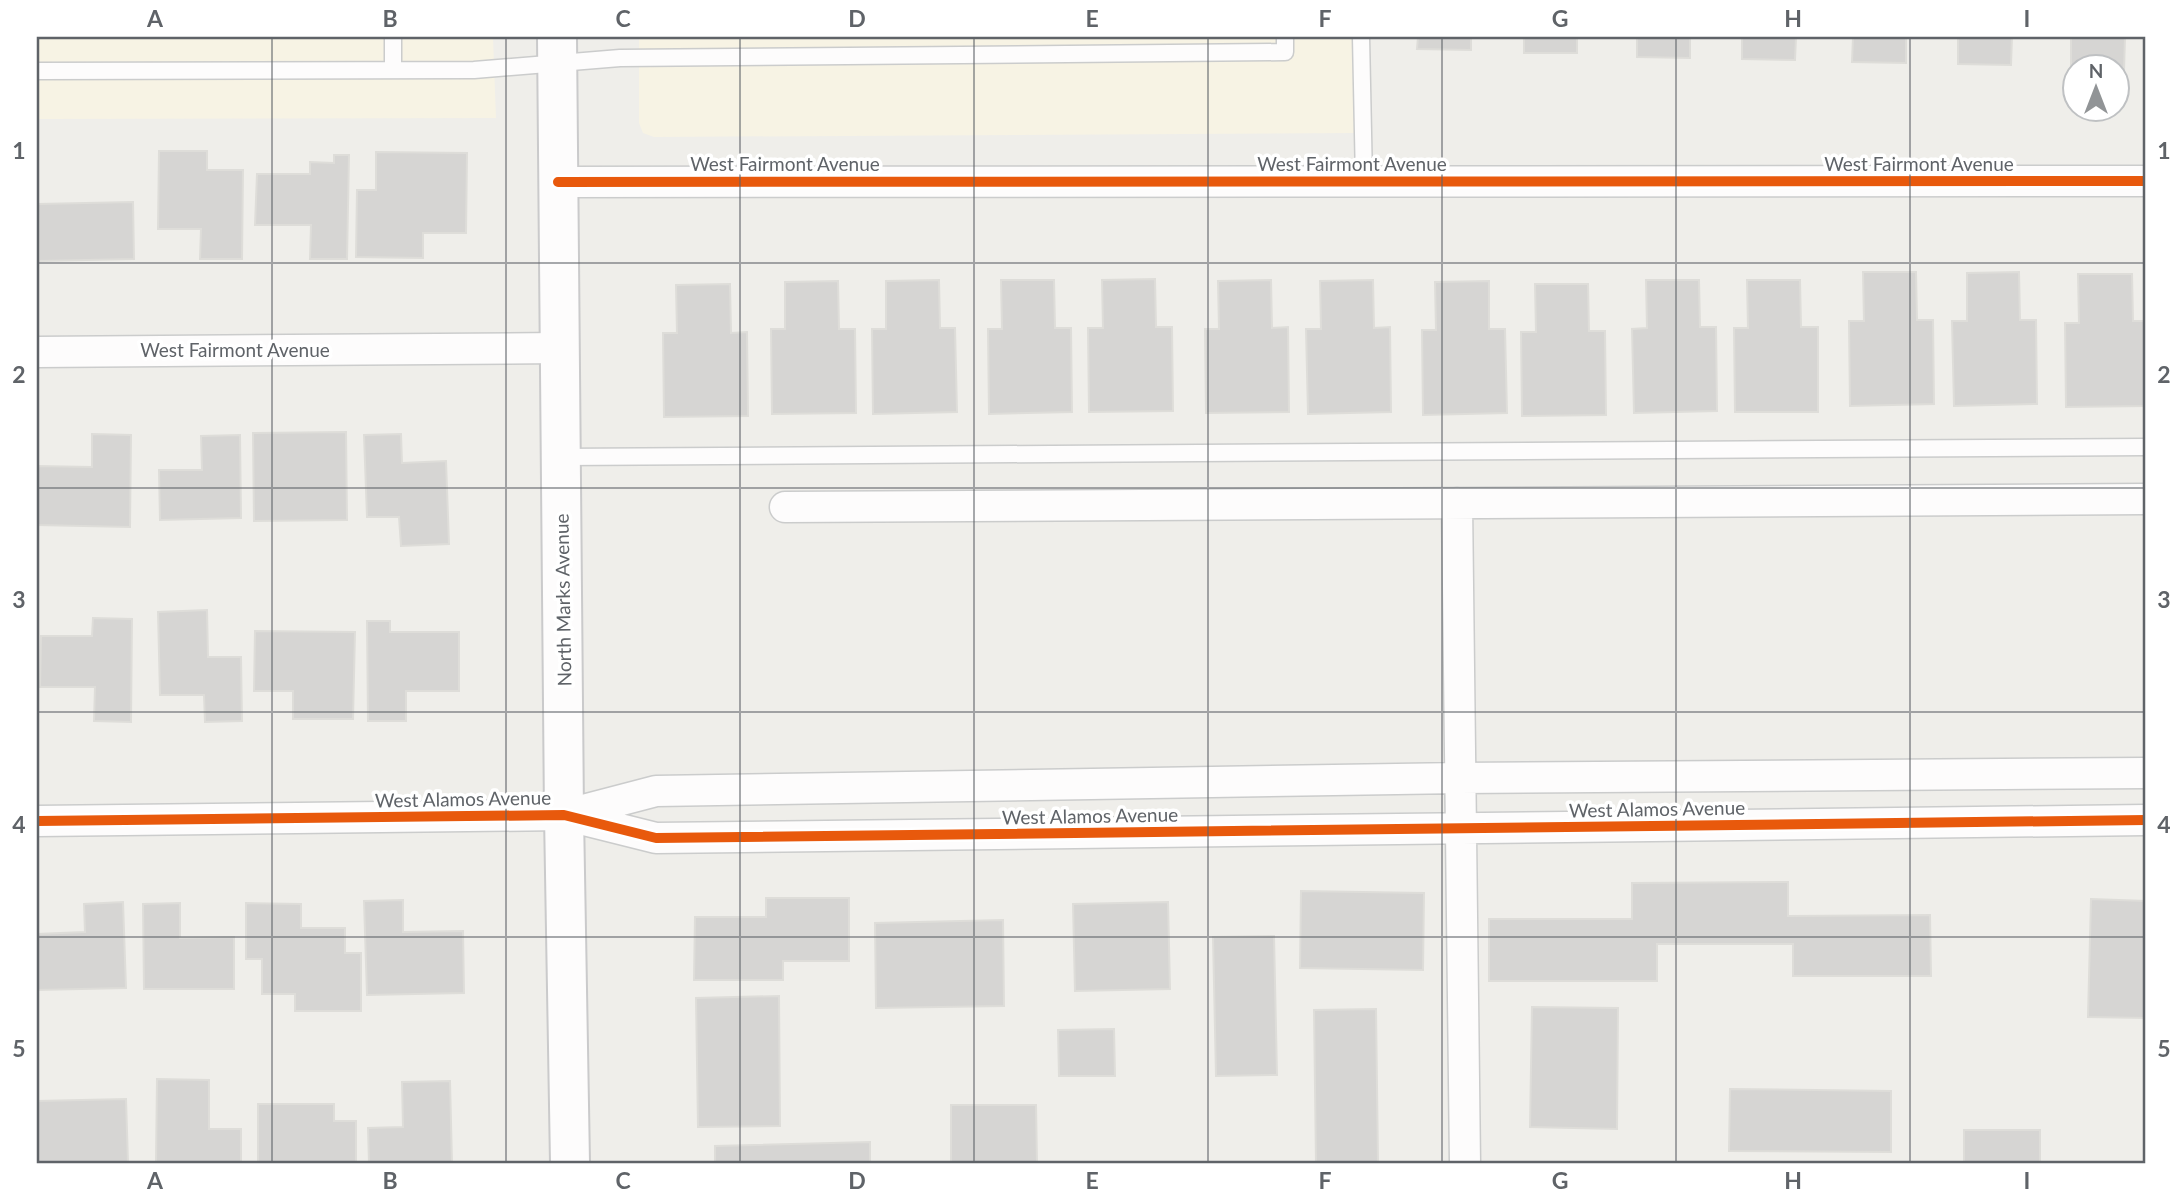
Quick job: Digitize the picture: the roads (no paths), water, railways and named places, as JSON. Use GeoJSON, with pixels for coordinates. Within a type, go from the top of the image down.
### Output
{"type":"FeatureCollection","features":[{"type":"Feature","properties":{"kind":"main road","name":"North Marks Avenue"},"geometry":{"type":"LineString","coordinates":[[557,50],[570,1163]]}},
{"type":"Feature","properties":{"kind":"street","name":"West Fairmont Avenue"},"geometry":{"type":"LineString","coordinates":[[558,182],[2146,181]]}},
{"type":"Feature","properties":{"kind":"street","name":"West Fairmont Avenue"},"geometry":{"type":"LineString","coordinates":[[37,352],[560,348]]}},
{"type":"Feature","properties":{"kind":"street"},"geometry":{"type":"LineString","coordinates":[[785,507],[2146,499]]}},
{"type":"Feature","properties":{"kind":"street"},"geometry":{"type":"LineString","coordinates":[[1457,503],[1465,1163]]}},
{"type":"Feature","properties":{"kind":"street","name":"West Alamos Avenue"},"geometry":{"type":"LineString","coordinates":[[565,816],[656,791],[1460,778],[2146,773]]}},
{"type":"Feature","properties":{"kind":"street","name":"West Alamos Avenue"},"geometry":{"type":"LineString","coordinates":[[37,821],[565,816],[656,838],[2146,820]]}},
{"type":"Feature","properties":{"kind":"lane"},"geometry":{"type":"LineString","coordinates":[[393,37],[393,70]]}},
{"type":"Feature","properties":{"kind":"lane"},"geometry":{"type":"LineString","coordinates":[[37,71],[474,71],[557,50],[620,58],[1286,51],[1285,37]]}},
{"type":"Feature","properties":{"kind":"lane"},"geometry":{"type":"LineString","coordinates":[[1362,37],[1364,181]]}},
{"type":"Feature","properties":{"kind":"lane"},"geometry":{"type":"LineString","coordinates":[[561,457],[2146,447]]}}]}
